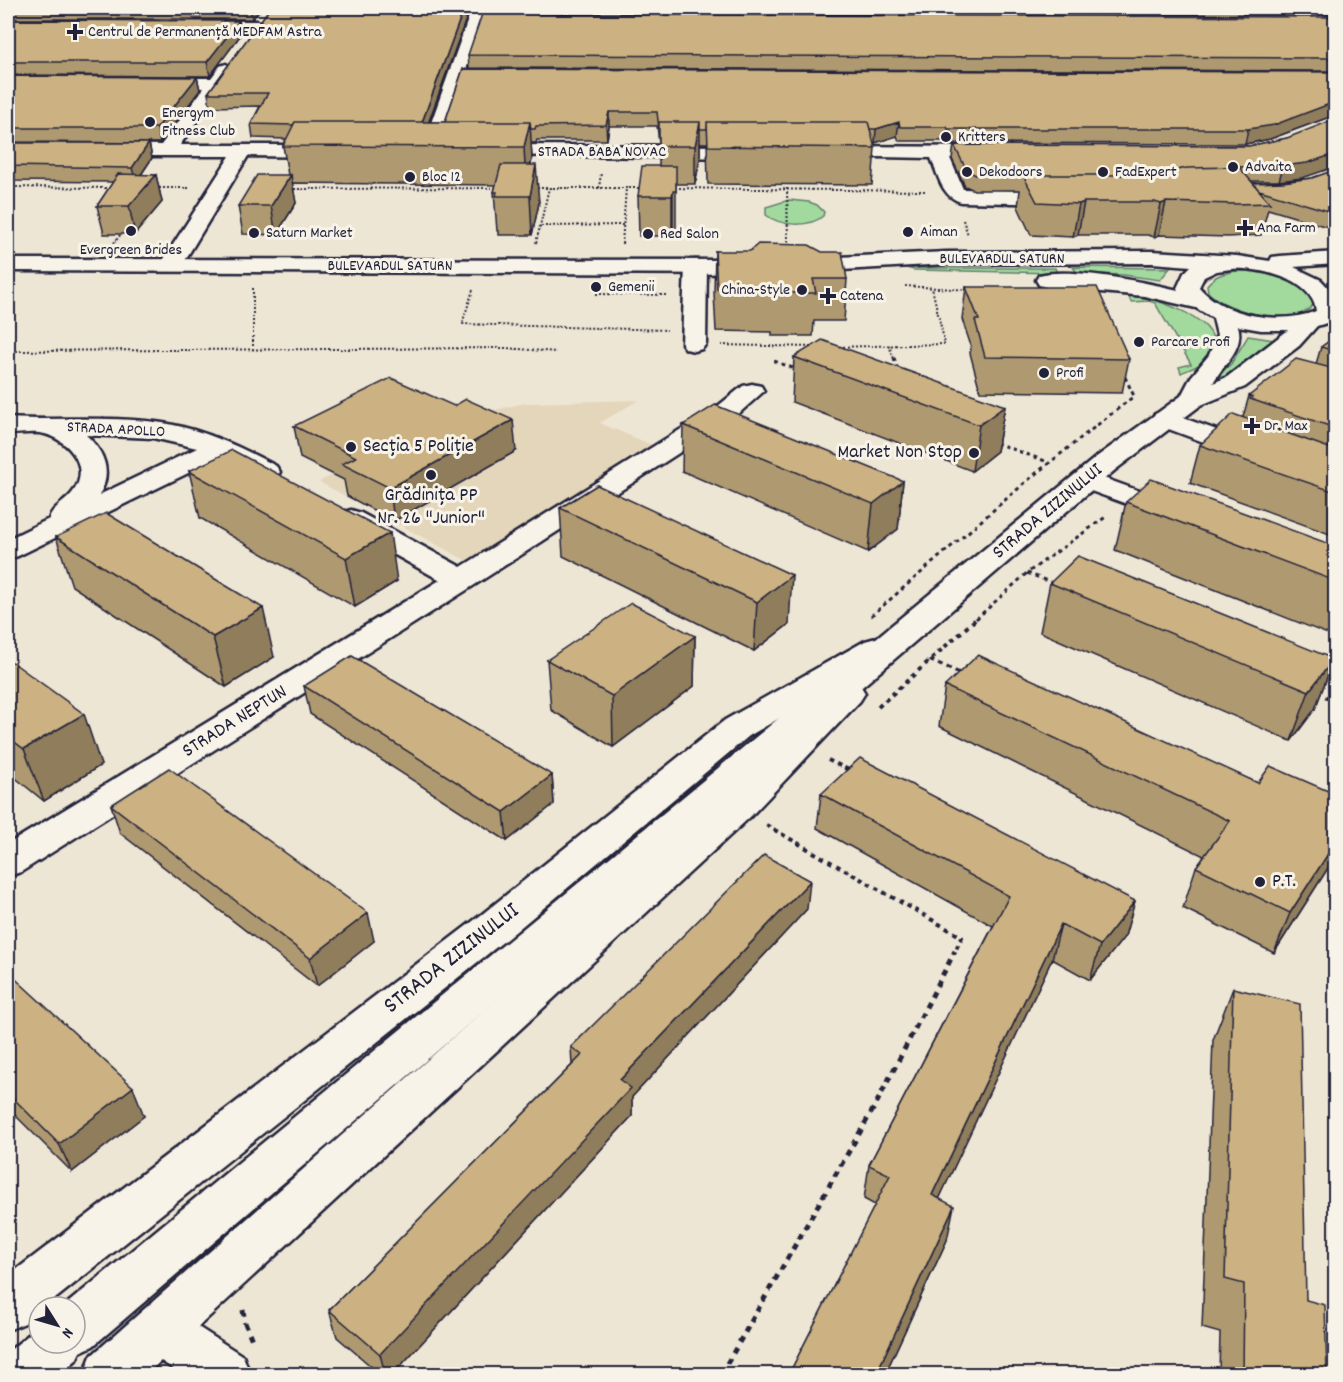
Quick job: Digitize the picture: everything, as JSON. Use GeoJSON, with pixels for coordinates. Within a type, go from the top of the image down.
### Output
{"type":"FeatureCollection","features":[{"type":"Feature","properties":{"kind":"street"},"geometry":{"type":"LineString","coordinates":[[430,151],[456,75],[482,15]]}},
{"type":"Feature","properties":{"kind":"street"},"geometry":{"type":"LineString","coordinates":[[167,150],[261,21],[181,26]]}},
{"type":"Feature","properties":{"kind":"street"},"geometry":{"type":"LineString","coordinates":[[456,75],[518,75]]}},
{"type":"Feature","properties":{"kind":"street"},"geometry":{"type":"LineString","coordinates":[[140,82],[215,82]]}},
{"type":"Feature","properties":{"kind":"street"},"geometry":{"type":"LineString","coordinates":[[87,150],[348,151]]}},
{"type":"Feature","properties":{"kind":"street"},"geometry":{"type":"LineString","coordinates":[[171,265],[243,150]]}},
{"type":"Feature","properties":{"kind":"street","name":"STRADA BABA NOVAC"},"geometry":{"type":"LineString","coordinates":[[407,151],[771,152]]}},
{"type":"Feature","properties":{"kind":"street"},"geometry":{"type":"LineString","coordinates":[[807,152],[1020,153]]}},
{"type":"Feature","properties":{"kind":"street"},"geometry":{"type":"LineString","coordinates":[[938,153],[955,192],[972,198],[1089,198]]}},
{"type":"Feature","properties":{"kind":"street","name":"BULEVARDUL SATURN"},"geometry":{"type":"LineString","coordinates":[[8,265],[772,267],[947,258],[1162,257],[1231,263]]}},
{"type":"Feature","properties":{"kind":"street"},"geometry":{"type":"LineString","coordinates":[[1231,263],[1335,258]]}},
{"type":"Feature","properties":{"kind":"street","name":"STRADA ZIZINULUI"},"geometry":{"type":"LineString","coordinates":[[1192,400],[1203,377],[1220,357],[1229,335],[1212,308],[1188,288],[1188,280],[1193,274],[1215,265],[1231,263]]}},
{"type":"Feature","properties":{"kind":"street"},"geometry":{"type":"LineString","coordinates":[[1255,263],[1299,273],[1324,286],[1335,301],[1334,308],[1324,316]]}},
{"type":"Feature","properties":{"kind":"street"},"geometry":{"type":"LineString","coordinates":[[695,338],[696,266]]}},
{"type":"Feature","properties":{"kind":"street","name":"BULEVARDUL SATURN"},"geometry":{"type":"LineString","coordinates":[[772,267],[858,274],[1108,283],[1149,289],[1262,323],[1324,316]]}},
{"type":"Feature","properties":{"kind":"street","name":"STRADA ZIZINULUI"},"geometry":{"type":"LineString","coordinates":[[109,1374],[920,645],[1087,480],[1164,419],[1192,400],[1236,382],[1324,316]]}},
{"type":"Feature","properties":{"kind":"street","name":"STRADA NEPTUN"},"geometry":{"type":"LineString","coordinates":[[8,862],[462,580],[718,417],[752,391]]}},
{"type":"Feature","properties":{"kind":"street"},"geometry":{"type":"LineString","coordinates":[[1164,419],[1335,483]]}},
{"type":"Feature","properties":{"kind":"street","name":"STRADA APOLLO"},"geometry":{"type":"LineString","coordinates":[[8,426],[129,428],[170,432],[218,448]]}},
{"type":"Feature","properties":{"kind":"street","name":"STRADA APOLLO"},"geometry":{"type":"LineString","coordinates":[[48,427],[82,442],[94,465],[90,487],[78,503],[48,531]]}},
{"type":"Feature","properties":{"kind":"street"},"geometry":{"type":"LineString","coordinates":[[8,550],[218,448],[286,483]]}},
{"type":"Feature","properties":{"kind":"street"},"geometry":{"type":"LineString","coordinates":[[1087,480],[1204,524]]}},
{"type":"Feature","properties":{"kind":"street"},"geometry":{"type":"LineString","coordinates":[[328,506],[462,580]]}},
{"type":"Feature","properties":{"kind":"street","name":"STRADA ZIZINULUI"},"geometry":{"type":"LineString","coordinates":[[87,1319],[433,1028],[920,645]]}},
{"type":"Feature","properties":{"kind":"street","name":"STRADA ZIZINULUI"},"geometry":{"type":"LineString","coordinates":[[8,1306],[495,926],[737,728],[920,645]]}},
{"type":"Feature","properties":{"kind":"street"},"geometry":{"type":"LineString","coordinates":[[158,1330],[225,1374]]}},
{"type":"Feature","properties":{"kind":"street"},"geometry":{"type":"LineString","coordinates":[[21,1374],[44,1355]]}},
{"type":"Feature","properties":{"kind":"path"},"geometry":{"type":"LineString","coordinates":[[8,187],[118,188]]}},
{"type":"Feature","properties":{"kind":"path"},"geometry":{"type":"LineString","coordinates":[[152,188],[219,189]]}},
{"type":"Feature","properties":{"kind":"path"},"geometry":{"type":"LineString","coordinates":[[286,189],[503,188]]}},
{"type":"Feature","properties":{"kind":"path"},"geometry":{"type":"LineString","coordinates":[[526,188],[649,188]]}},
{"type":"Feature","properties":{"kind":"path"},"geometry":{"type":"LineString","coordinates":[[533,252],[549,188]]}},
{"type":"Feature","properties":{"kind":"path"},"geometry":{"type":"LineString","coordinates":[[621,252],[626,188]]}},
{"type":"Feature","properties":{"kind":"path"},"geometry":{"type":"LineString","coordinates":[[660,188],[955,192]]}},
{"type":"Feature","properties":{"kind":"path"},"geometry":{"type":"LineString","coordinates":[[787,188],[788,242],[792,247]]}},
{"type":"Feature","properties":{"kind":"path"},"geometry":{"type":"LineString","coordinates":[[541,226],[623,225]]}},
{"type":"Feature","properties":{"kind":"path"},"geometry":{"type":"LineString","coordinates":[[253,281],[253,352]]}},
{"type":"Feature","properties":{"kind":"path"},"geometry":{"type":"LineString","coordinates":[[475,282],[462,324],[818,347]]}},
{"type":"Feature","properties":{"kind":"path"},"geometry":{"type":"LineString","coordinates":[[830,347],[945,344],[932,288]]}},
{"type":"Feature","properties":{"kind":"path"},"geometry":{"type":"LineString","coordinates":[[889,345],[901,378]]}},
{"type":"Feature","properties":{"kind":"path"},"geometry":{"type":"LineString","coordinates":[[8,351],[253,352],[506,348],[556,352]]}},
{"type":"Feature","properties":{"kind":"path"},"geometry":{"type":"LineString","coordinates":[[774,361],[807,373]]}},
{"type":"Feature","properties":{"kind":"path"},"geometry":{"type":"LineString","coordinates":[[994,442],[1049,462]]}},
{"type":"Feature","properties":{"kind":"path"},"geometry":{"type":"LineString","coordinates":[[1027,573],[1060,586]]}},
{"type":"Feature","properties":{"kind":"path"},"geometry":{"type":"LineString","coordinates":[[920,645],[962,675]]}},
{"type":"Feature","properties":{"kind":"path"},"geometry":{"type":"LineString","coordinates":[[1314,692],[1335,700]]}},
{"type":"Feature","properties":{"kind":"path"},"geometry":{"type":"LineString","coordinates":[[822,757],[854,773]]}},
{"type":"Feature","properties":{"kind":"path"},"geometry":{"type":"LineString","coordinates":[[721,1374],[875,1106],[962,937],[737,808]]}},
{"type":"Feature","properties":{"kind":"shaded area"},"geometry":{"type":"Polygon","coordinates":[[[639,400],[600,423],[652,445],[469,562],[319,482],[428,424],[526,403],[639,400]]]}},
{"type":"Feature","properties":{"kind":"green space"},"geometry":{"type":"Polygon","coordinates":[[[789,200],[817,205],[824,212],[823,216],[803,224],[794,224],[772,219],[766,215],[766,207],[789,200]]]}},
{"type":"Feature","properties":{"kind":"green space"},"geometry":{"type":"Polygon","coordinates":[[[1073,267],[1170,268],[1160,280],[1124,275],[1077,273],[1073,267]]]}},
{"type":"Feature","properties":{"kind":"green space"},"geometry":{"type":"Polygon","coordinates":[[[906,268],[1055,268],[1057,273],[914,270],[906,268]]]}},
{"type":"Feature","properties":{"kind":"green space"},"geometry":{"type":"Polygon","coordinates":[[[1236,271],[1270,273],[1289,279],[1316,299],[1309,309],[1297,315],[1265,316],[1247,312],[1217,299],[1208,292],[1207,285],[1213,279],[1236,271]]]}},
{"type":"Feature","properties":{"kind":"green space"},"geometry":{"type":"Polygon","coordinates":[[[1127,293],[1169,305],[1200,322],[1210,332],[1214,344],[1209,357],[1200,365],[1181,373],[1179,367],[1191,364],[1155,303],[1131,302],[1127,293]]]}},
{"type":"Feature","properties":{"kind":"green space"},"geometry":{"type":"Polygon","coordinates":[[[1248,336],[1274,340],[1212,386],[1208,383],[1231,364],[1248,336]]]}},
{"type":"Feature","properties":{"kind":"building"},"geometry":{"type":"Polygon","coordinates":[[[270,8],[464,8],[422,122],[251,124],[268,93],[208,93],[270,8]]]}},
{"type":"Feature","properties":{"kind":"building"},"geometry":{"type":"Polygon","coordinates":[[[482,14],[1335,17],[1335,58],[468,55],[482,14]]]}},
{"type":"Feature","properties":{"kind":"building"},"geometry":{"type":"Polygon","coordinates":[[[8,20],[239,21],[207,62],[8,62],[8,20]]]}},
{"type":"Feature","properties":{"kind":"building"},"geometry":{"type":"Polygon","coordinates":[[[463,69],[1335,72],[1335,102],[1274,125],[1248,129],[948,129],[947,127],[900,127],[899,122],[870,129],[868,122],[707,122],[707,129],[700,129],[700,122],[659,122],[659,129],[657,112],[609,112],[606,125],[536,126],[535,129],[531,129],[530,122],[445,122],[463,69]]]}},
{"type":"Feature","properties":{"kind":"building"},"geometry":{"type":"Polygon","coordinates":[[[8,76],[197,77],[157,128],[8,128],[8,76]]]}},
{"type":"Feature","properties":{"kind":"building"},"geometry":{"type":"Polygon","coordinates":[[[1335,119],[1335,154],[1307,163],[1283,166],[1187,168],[1152,175],[976,175],[967,171],[954,145],[1249,146],[1287,138],[1335,119]]]}},
{"type":"Feature","properties":{"kind":"building"},"geometry":{"type":"Polygon","coordinates":[[[295,122],[530,122],[524,147],[283,146],[295,122]]]}},
{"type":"Feature","properties":{"kind":"building"},"geometry":{"type":"Polygon","coordinates":[[[659,122],[700,122],[695,146],[659,146],[659,122]]]}},
{"type":"Feature","properties":{"kind":"building"},"geometry":{"type":"Polygon","coordinates":[[[707,122],[868,122],[875,148],[708,146],[707,122]]]}},
{"type":"Feature","properties":{"kind":"building"},"geometry":{"type":"Polygon","coordinates":[[[8,143],[149,143],[132,168],[8,166],[8,143]]]}},
{"type":"Feature","properties":{"kind":"building"},"geometry":{"type":"Polygon","coordinates":[[[501,165],[536,165],[530,196],[496,196],[497,192],[494,192],[501,165]]]}},
{"type":"Feature","properties":{"kind":"building"},"geometry":{"type":"Polygon","coordinates":[[[642,166],[676,166],[676,191],[673,191],[672,196],[638,196],[642,166]]]}},
{"type":"Feature","properties":{"kind":"building"},"geometry":{"type":"Polygon","coordinates":[[[1239,167],[1270,203],[1084,202],[1079,204],[1037,202],[1023,175],[1154,175],[1187,168],[1239,167]]]}},
{"type":"Feature","properties":{"kind":"building"},"geometry":{"type":"Polygon","coordinates":[[[1335,170],[1335,211],[1328,211],[1259,190],[1253,183],[1312,178],[1335,170]]]}},
{"type":"Feature","properties":{"kind":"building"},"geometry":{"type":"Polygon","coordinates":[[[118,174],[156,175],[129,206],[97,206],[118,174]]]}},
{"type":"Feature","properties":{"kind":"building"},"geometry":{"type":"Polygon","coordinates":[[[257,175],[291,175],[271,206],[238,206],[257,175]]]}},
{"type":"Feature","properties":{"kind":"building"},"geometry":{"type":"Polygon","coordinates":[[[758,244],[809,245],[822,252],[842,252],[847,279],[813,279],[816,293],[717,289],[715,251],[750,251],[758,244]]]}},
{"type":"Feature","properties":{"kind":"building"},"geometry":{"type":"Polygon","coordinates":[[[966,287],[1097,287],[1129,359],[985,357],[975,320],[979,320],[966,287]]]}},
{"type":"Feature","properties":{"kind":"building"},"geometry":{"type":"Polygon","coordinates":[[[1335,337],[1335,351],[1321,347],[1335,337]]]}},
{"type":"Feature","properties":{"kind":"building"},"geometry":{"type":"Polygon","coordinates":[[[822,340],[1005,406],[979,425],[794,357],[822,340]]]}},
{"type":"Feature","properties":{"kind":"building"},"geometry":{"type":"Polygon","coordinates":[[[1296,359],[1335,369],[1335,428],[1250,399],[1252,397],[1249,396],[1296,359]]]}},
{"type":"Feature","properties":{"kind":"building"},"geometry":{"type":"Polygon","coordinates":[[[391,378],[454,406],[466,399],[513,420],[390,488],[342,464],[356,457],[294,426],[391,378]]]}},
{"type":"Feature","properties":{"kind":"building"},"geometry":{"type":"Polygon","coordinates":[[[715,405],[903,481],[873,504],[683,425],[715,405]]]}},
{"type":"Feature","properties":{"kind":"building"},"geometry":{"type":"Polygon","coordinates":[[[1233,414],[1335,450],[1335,492],[1200,445],[1233,414]]]}},
{"type":"Feature","properties":{"kind":"building"},"geometry":{"type":"Polygon","coordinates":[[[232,450],[390,533],[346,558],[189,471],[232,450]]]}},
{"type":"Feature","properties":{"kind":"building"},"geometry":{"type":"Polygon","coordinates":[[[1151,479],[1335,546],[1335,581],[1126,502],[1151,479]]]}},
{"type":"Feature","properties":{"kind":"building"},"geometry":{"type":"Polygon","coordinates":[[[597,485],[792,575],[757,602],[560,508],[597,485]]]}},
{"type":"Feature","properties":{"kind":"building"},"geometry":{"type":"Polygon","coordinates":[[[106,513],[263,608],[213,637],[56,537],[106,513]]]}},
{"type":"Feature","properties":{"kind":"building"},"geometry":{"type":"Polygon","coordinates":[[[1078,556],[1334,659],[1309,691],[1050,583],[1078,556]]]}},
{"type":"Feature","properties":{"kind":"building"},"geometry":{"type":"Polygon","coordinates":[[[631,603],[695,636],[612,696],[547,660],[631,603]]]}},
{"type":"Feature","properties":{"kind":"building"},"geometry":{"type":"Polygon","coordinates":[[[978,655],[1258,783],[1270,766],[1335,794],[1335,843],[1290,913],[1196,867],[1230,821],[945,686],[978,655]]]}},
{"type":"Feature","properties":{"kind":"building"},"geometry":{"type":"Polygon","coordinates":[[[352,656],[552,775],[504,812],[304,686],[352,656]]]}},
{"type":"Feature","properties":{"kind":"building"},"geometry":{"type":"Polygon","coordinates":[[[8,659],[84,714],[24,749],[8,737],[8,659]]]}},
{"type":"Feature","properties":{"kind":"building"},"geometry":{"type":"Polygon","coordinates":[[[860,758],[1135,901],[1100,945],[1061,924],[932,1195],[954,1206],[876,1374],[789,1374],[890,1175],[869,1165],[1009,896],[821,794],[860,758]]]}},
{"type":"Feature","properties":{"kind":"building"},"geometry":{"type":"Polygon","coordinates":[[[169,768],[368,913],[310,958],[111,805],[169,768]]]}},
{"type":"Feature","properties":{"kind":"building"},"geometry":{"type":"Polygon","coordinates":[[[764,855],[810,881],[620,1080],[631,1088],[380,1354],[329,1310],[582,1055],[571,1047],[764,855]]]}},
{"type":"Feature","properties":{"kind":"building"},"geometry":{"type":"Polygon","coordinates":[[[8,972],[133,1087],[59,1144],[8,1093],[8,972]]]}},
{"type":"Feature","properties":{"kind":"building"},"geometry":{"type":"Polygon","coordinates":[[[1233,988],[1300,1004],[1306,1300],[1325,1305],[1327,1374],[1243,1374],[1244,1284],[1225,1279],[1233,988]]]}},
{"type":"Feature","properties":{"kind":"place","name":"Centrul de Permanență MEDFAM Astra"},"geometry":{"type":"Point","coordinates":[75,32]}},
{"type":"Feature","properties":{"kind":"place","name":"Energym Fitness Club"},"geometry":{"type":"Point","coordinates":[150,122]}},
{"type":"Feature","properties":{"kind":"place","name":"Kritters"},"geometry":{"type":"Point","coordinates":[946,137]}},
{"type":"Feature","properties":{"kind":"place","name":"Advaita"},"geometry":{"type":"Point","coordinates":[1233,167]}},
{"type":"Feature","properties":{"kind":"place","name":"Dekodoors"},"geometry":{"type":"Point","coordinates":[967,172]}},
{"type":"Feature","properties":{"kind":"place","name":"FadExpert"},"geometry":{"type":"Point","coordinates":[1103,172]}},
{"type":"Feature","properties":{"kind":"place","name":"Bloc 12"},"geometry":{"type":"Point","coordinates":[410,177]}},
{"type":"Feature","properties":{"kind":"place","name":"Ana Farm"},"geometry":{"type":"Point","coordinates":[1245,228]}},
{"type":"Feature","properties":{"kind":"place","name":"Evergreen Brides"},"geometry":{"type":"Point","coordinates":[131,231]}},
{"type":"Feature","properties":{"kind":"place","name":"Aiman"},"geometry":{"type":"Point","coordinates":[908,232]}},
{"type":"Feature","properties":{"kind":"place","name":"Saturn Market"},"geometry":{"type":"Point","coordinates":[254,233]}},
{"type":"Feature","properties":{"kind":"place","name":"Red Salon"},"geometry":{"type":"Point","coordinates":[648,234]}},
{"type":"Feature","properties":{"kind":"place","name":"Gemenii"},"geometry":{"type":"Point","coordinates":[596,287]}},
{"type":"Feature","properties":{"kind":"place","name":"China-Style"},"geometry":{"type":"Point","coordinates":[802,290]}},
{"type":"Feature","properties":{"kind":"place","name":"Catena"},"geometry":{"type":"Point","coordinates":[828,296]}},
{"type":"Feature","properties":{"kind":"place","name":"Parcare Profi"},"geometry":{"type":"Point","coordinates":[1139,342]}},
{"type":"Feature","properties":{"kind":"place","name":"Profi"},"geometry":{"type":"Point","coordinates":[1044,373]}},
{"type":"Feature","properties":{"kind":"place","name":"Dr. Max"},"geometry":{"type":"Point","coordinates":[1252,426]}},
{"type":"Feature","properties":{"kind":"place","name":"Secția 5 Poliție"},"geometry":{"type":"Point","coordinates":[351,447]}},
{"type":"Feature","properties":{"kind":"place","name":"Market Non Stop"},"geometry":{"type":"Point","coordinates":[974,453]}},
{"type":"Feature","properties":{"kind":"place","name":"Grădinița PP Nr. 26 \"Junior\""},"geometry":{"type":"Point","coordinates":[431,475]}},
{"type":"Feature","properties":{"kind":"place","name":"P.T."},"geometry":{"type":"Point","coordinates":[1260,882]}}]}
